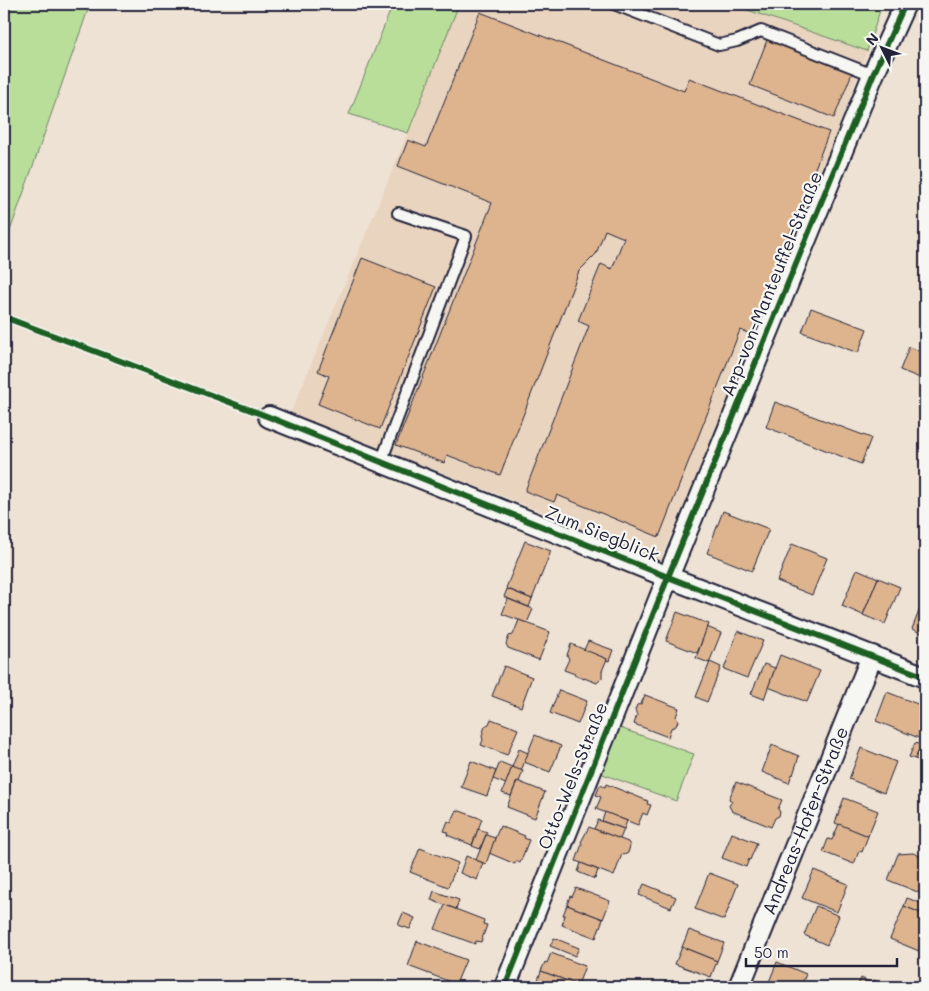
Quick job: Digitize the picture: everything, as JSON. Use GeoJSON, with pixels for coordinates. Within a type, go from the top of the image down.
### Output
{"type":"FeatureCollection","features":[{"type":"Feature","properties":{"kind":"street","name":"Arp-von-Manteuffel-Straße"},"geometry":{"type":"LineString","coordinates":[[668,576],[873,74],[905,4]]}},
{"type":"Feature","properties":{"kind":"street","name":"Zum Siegblick"},"geometry":{"type":"LineString","coordinates":[[269,418],[925,677]]}},
{"type":"Feature","properties":{"kind":"street","name":"Otto-Wels-Straße"},"geometry":{"type":"LineString","coordinates":[[505,987],[668,576]]}},
{"type":"Feature","properties":{"kind":"street","name":"Andreas-Hofer-Straße"},"geometry":{"type":"LineString","coordinates":[[739,987],[872,656]]}},
{"type":"Feature","properties":{"kind":"lane"},"geometry":{"type":"LineString","coordinates":[[614,4],[719,45],[737,41],[761,31],[873,74]]}},
{"type":"Feature","properties":{"kind":"lane"},"geometry":{"type":"LineString","coordinates":[[381,462],[466,236],[398,213]]}},
{"type":"Feature","properties":{"kind":"shaded area"},"geometry":{"type":"Polygon","coordinates":[[[459,4],[730,4],[867,51],[784,272],[660,561],[523,504],[290,415],[408,133],[459,4]]]}},
{"type":"Feature","properties":{"kind":"green space"},"geometry":{"type":"Polygon","coordinates":[[[4,4],[80,4],[89,7],[4,248],[4,4]]]}},
{"type":"Feature","properties":{"kind":"green space"},"geometry":{"type":"Polygon","coordinates":[[[393,4],[459,4],[408,133],[349,114],[393,4]]]}},
{"type":"Feature","properties":{"kind":"green space"},"geometry":{"type":"Polygon","coordinates":[[[730,4],[882,4],[867,51],[730,4]]]}},
{"type":"Feature","properties":{"kind":"green space"},"geometry":{"type":"Polygon","coordinates":[[[617,727],[694,754],[676,801],[600,773],[617,727]]]}},
{"type":"Feature","properties":{"kind":"building"},"geometry":{"type":"Polygon","coordinates":[[[480,12],[684,91],[689,78],[829,132],[751,334],[740,330],[659,537],[557,495],[554,502],[525,491],[589,326],[578,321],[601,264],[612,269],[624,238],[605,230],[596,254],[579,271],[500,475],[447,455],[444,463],[396,445],[492,203],[398,166],[408,140],[426,147],[480,12]]]}},
{"type":"Feature","properties":{"kind":"building"},"geometry":{"type":"Polygon","coordinates":[[[767,40],[852,73],[834,118],[750,85],[767,40]]]}},
{"type":"Feature","properties":{"kind":"building"},"geometry":{"type":"Polygon","coordinates":[[[362,258],[436,287],[380,429],[318,404],[329,376],[318,371],[362,258]]]}},
{"type":"Feature","properties":{"kind":"building"},"geometry":{"type":"Polygon","coordinates":[[[811,308],[867,329],[858,353],[802,332],[811,308]]]}},
{"type":"Feature","properties":{"kind":"building"},"geometry":{"type":"Polygon","coordinates":[[[909,347],[925,353],[925,380],[900,370],[909,347]]]}},
{"type":"Feature","properties":{"kind":"building"},"geometry":{"type":"Polygon","coordinates":[[[775,402],[871,438],[861,464],[766,427],[775,402]]]}},
{"type":"Feature","properties":{"kind":"building"},"geometry":{"type":"Polygon","coordinates":[[[723,511],[769,529],[752,571],[707,553],[723,511]]]}},
{"type":"Feature","properties":{"kind":"building"},"geometry":{"type":"Polygon","coordinates":[[[525,541],[551,551],[532,599],[506,588],[525,541]]]}},
{"type":"Feature","properties":{"kind":"building"},"geometry":{"type":"Polygon","coordinates":[[[792,544],[827,558],[812,595],[777,581],[792,544]]]}},
{"type":"Feature","properties":{"kind":"building"},"geometry":{"type":"Polygon","coordinates":[[[857,569],[878,578],[863,615],[842,606],[857,569]]]}},
{"type":"Feature","properties":{"kind":"building"},"geometry":{"type":"Polygon","coordinates":[[[878,578],[900,587],[885,624],[863,615],[878,578]]]}},
{"type":"Feature","properties":{"kind":"building"},"geometry":{"type":"Polygon","coordinates":[[[507,589],[532,599],[529,607],[504,597],[507,589]]]}},
{"type":"Feature","properties":{"kind":"building"},"geometry":{"type":"Polygon","coordinates":[[[925,596],[925,635],[912,629],[925,596]]]}},
{"type":"Feature","properties":{"kind":"building"},"geometry":{"type":"Polygon","coordinates":[[[508,599],[533,609],[527,623],[502,614],[508,599]]]}},
{"type":"Feature","properties":{"kind":"building"},"geometry":{"type":"Polygon","coordinates":[[[677,612],[709,624],[697,653],[666,641],[677,612]]]}},
{"type":"Feature","properties":{"kind":"building"},"geometry":{"type":"Polygon","coordinates":[[[519,620],[550,632],[539,660],[508,648],[506,644],[509,636],[513,635],[519,620]]]}},
{"type":"Feature","properties":{"kind":"building"},"geometry":{"type":"Polygon","coordinates":[[[707,627],[721,633],[709,663],[696,658],[707,627]]]}},
{"type":"Feature","properties":{"kind":"building"},"geometry":{"type":"Polygon","coordinates":[[[738,631],[763,641],[747,678],[724,669],[738,631]]]}},
{"type":"Feature","properties":{"kind":"building"},"geometry":{"type":"Polygon","coordinates":[[[588,641],[613,650],[609,661],[584,650],[588,641]]]}},
{"type":"Feature","properties":{"kind":"building"},"geometry":{"type":"Polygon","coordinates":[[[571,644],[607,659],[602,671],[602,678],[597,683],[564,670],[569,659],[567,655],[571,644]]]}},
{"type":"Feature","properties":{"kind":"building"},"geometry":{"type":"Polygon","coordinates":[[[780,655],[820,671],[807,702],[768,687],[780,655]]]}},
{"type":"Feature","properties":{"kind":"building"},"geometry":{"type":"Polygon","coordinates":[[[710,662],[721,667],[707,702],[696,697],[710,662]]]}},
{"type":"Feature","properties":{"kind":"building"},"geometry":{"type":"Polygon","coordinates":[[[764,664],[775,668],[764,699],[751,694],[764,664]]]}},
{"type":"Feature","properties":{"kind":"building"},"geometry":{"type":"Polygon","coordinates":[[[504,666],[532,677],[521,707],[492,696],[504,666]]]}},
{"type":"Feature","properties":{"kind":"building"},"geometry":{"type":"Polygon","coordinates":[[[559,690],[587,701],[578,724],[550,713],[559,690]]]}},
{"type":"Feature","properties":{"kind":"building"},"geometry":{"type":"Polygon","coordinates":[[[887,692],[925,707],[924,740],[876,721],[887,692]]]}},
{"type":"Feature","properties":{"kind":"building"},"geometry":{"type":"Polygon","coordinates":[[[645,695],[679,708],[676,717],[678,721],[676,726],[671,728],[668,737],[634,724],[637,715],[635,710],[637,705],[641,704],[645,695]]]}},
{"type":"Feature","properties":{"kind":"building"},"geometry":{"type":"Polygon","coordinates":[[[491,719],[518,729],[507,755],[481,745],[485,726],[489,724],[491,719]]]}},
{"type":"Feature","properties":{"kind":"building"},"geometry":{"type":"Polygon","coordinates":[[[535,735],[561,746],[550,772],[524,762],[535,735]]]}},
{"type":"Feature","properties":{"kind":"building"},"geometry":{"type":"Polygon","coordinates":[[[922,742],[925,744],[925,763],[915,759],[922,742]]]}},
{"type":"Feature","properties":{"kind":"building"},"geometry":{"type":"Polygon","coordinates":[[[915,743],[921,745],[915,759],[909,757],[915,743]]]}},
{"type":"Feature","properties":{"kind":"building"},"geometry":{"type":"Polygon","coordinates":[[[772,745],[799,756],[789,783],[762,772],[772,745]]]}},
{"type":"Feature","properties":{"kind":"building"},"geometry":{"type":"Polygon","coordinates":[[[861,748],[896,762],[884,793],[849,779],[861,748]]]}},
{"type":"Feature","properties":{"kind":"building"},"geometry":{"type":"Polygon","coordinates":[[[519,749],[528,753],[521,771],[512,767],[519,749]]]}},
{"type":"Feature","properties":{"kind":"building"},"geometry":{"type":"Polygon","coordinates":[[[471,761],[496,771],[487,796],[461,787],[471,761]]]}},
{"type":"Feature","properties":{"kind":"building"},"geometry":{"type":"Polygon","coordinates":[[[500,762],[512,767],[506,784],[493,779],[500,762]]]}},
{"type":"Feature","properties":{"kind":"building"},"geometry":{"type":"Polygon","coordinates":[[[512,767],[523,771],[511,796],[502,793],[512,767]]]}},
{"type":"Feature","properties":{"kind":"building"},"geometry":{"type":"Polygon","coordinates":[[[517,781],[545,792],[535,818],[507,807],[517,781]]]}},
{"type":"Feature","properties":{"kind":"building"},"geometry":{"type":"Polygon","coordinates":[[[736,782],[782,800],[778,809],[780,812],[779,816],[775,818],[771,827],[732,811],[729,806],[732,801],[729,799],[736,782]]]}},
{"type":"Feature","properties":{"kind":"building"},"geometry":{"type":"Polygon","coordinates":[[[606,784],[648,801],[647,804],[651,805],[647,815],[643,813],[638,825],[596,809],[601,797],[596,795],[600,785],[605,787],[606,784]]]}},
{"type":"Feature","properties":{"kind":"building"},"geometry":{"type":"Polygon","coordinates":[[[844,798],[878,811],[868,836],[835,823],[844,798]]]}},
{"type":"Feature","properties":{"kind":"building"},"geometry":{"type":"Polygon","coordinates":[[[457,810],[482,819],[472,845],[447,835],[448,832],[444,831],[448,821],[451,823],[457,810]]]}},
{"type":"Feature","properties":{"kind":"building"},"geometry":{"type":"Polygon","coordinates":[[[605,812],[627,821],[624,829],[602,821],[605,812]]]}},
{"type":"Feature","properties":{"kind":"building"},"geometry":{"type":"Polygon","coordinates":[[[598,820],[624,829],[620,839],[594,829],[598,820]]]}},
{"type":"Feature","properties":{"kind":"building"},"geometry":{"type":"Polygon","coordinates":[[[839,824],[868,836],[862,852],[859,851],[854,864],[823,852],[828,839],[832,840],[839,824]]]}},
{"type":"Feature","properties":{"kind":"building"},"geometry":{"type":"Polygon","coordinates":[[[500,826],[525,836],[524,838],[529,840],[520,863],[516,861],[515,864],[489,853],[500,826]]]}},
{"type":"Feature","properties":{"kind":"building"},"geometry":{"type":"Polygon","coordinates":[[[589,827],[628,842],[630,846],[628,853],[622,854],[614,876],[576,861],[581,842],[589,827]]]}},
{"type":"Feature","properties":{"kind":"building"},"geometry":{"type":"Polygon","coordinates":[[[478,829],[487,832],[480,849],[472,846],[478,829]]]}},
{"type":"Feature","properties":{"kind":"building"},"geometry":{"type":"Polygon","coordinates":[[[732,833],[757,843],[746,867],[722,858],[732,833]]]}},
{"type":"Feature","properties":{"kind":"building"},"geometry":{"type":"Polygon","coordinates":[[[486,835],[495,838],[486,864],[476,860],[486,835]]]}},
{"type":"Feature","properties":{"kind":"building"},"geometry":{"type":"Polygon","coordinates":[[[420,848],[458,863],[448,887],[410,872],[420,848]]]}},
{"type":"Feature","properties":{"kind":"building"},"geometry":{"type":"Polygon","coordinates":[[[913,853],[925,858],[925,886],[922,885],[920,893],[888,880],[898,854],[913,853]]]}},
{"type":"Feature","properties":{"kind":"building"},"geometry":{"type":"Polygon","coordinates":[[[466,856],[483,863],[477,880],[460,873],[466,856]]]}},
{"type":"Feature","properties":{"kind":"building"},"geometry":{"type":"Polygon","coordinates":[[[581,863],[598,870],[595,879],[578,872],[581,863]]]}},
{"type":"Feature","properties":{"kind":"building"},"geometry":{"type":"Polygon","coordinates":[[[814,870],[848,884],[837,912],[802,898],[814,870]]]}},
{"type":"Feature","properties":{"kind":"building"},"geometry":{"type":"Polygon","coordinates":[[[709,873],[738,884],[724,920],[695,909],[709,873]]]}},
{"type":"Feature","properties":{"kind":"building"},"geometry":{"type":"Polygon","coordinates":[[[644,884],[676,897],[671,908],[639,895],[644,884]]]}},
{"type":"Feature","properties":{"kind":"building"},"geometry":{"type":"Polygon","coordinates":[[[576,888],[610,901],[603,919],[567,905],[570,896],[572,897],[576,888]]]}},
{"type":"Feature","properties":{"kind":"building"},"geometry":{"type":"Polygon","coordinates":[[[434,891],[459,900],[456,909],[431,900],[434,891]]]}},
{"type":"Feature","properties":{"kind":"building"},"geometry":{"type":"Polygon","coordinates":[[[907,898],[923,904],[920,913],[904,906],[907,898]]]}},
{"type":"Feature","properties":{"kind":"building"},"geometry":{"type":"Polygon","coordinates":[[[445,905],[484,920],[483,924],[487,925],[481,942],[476,941],[475,944],[435,929],[445,905]]]}},
{"type":"Feature","properties":{"kind":"building"},"geometry":{"type":"Polygon","coordinates":[[[567,905],[603,919],[596,938],[562,925],[567,905]]]}},
{"type":"Feature","properties":{"kind":"building"},"geometry":{"type":"Polygon","coordinates":[[[816,906],[839,916],[827,945],[804,935],[816,906]]]}},
{"type":"Feature","properties":{"kind":"building"},"geometry":{"type":"Polygon","coordinates":[[[904,906],[925,915],[925,935],[919,951],[890,939],[904,906]]]}},
{"type":"Feature","properties":{"kind":"building"},"geometry":{"type":"Polygon","coordinates":[[[403,913],[415,918],[410,929],[398,925],[403,913]]]}},
{"type":"Feature","properties":{"kind":"building"},"geometry":{"type":"Polygon","coordinates":[[[689,930],[724,943],[717,961],[682,947],[689,930]]]}},
{"type":"Feature","properties":{"kind":"building"},"geometry":{"type":"Polygon","coordinates":[[[554,938],[579,948],[575,956],[550,946],[554,938]]]}},
{"type":"Feature","properties":{"kind":"building"},"geometry":{"type":"Polygon","coordinates":[[[417,941],[466,960],[456,984],[408,966],[417,941]]]}},
{"type":"Feature","properties":{"kind":"building"},"geometry":{"type":"Polygon","coordinates":[[[682,947],[717,961],[711,977],[675,964],[682,947]]]}},
{"type":"Feature","properties":{"kind":"building"},"geometry":{"type":"Polygon","coordinates":[[[551,953],[585,966],[578,985],[541,971],[551,953]]]}},
{"type":"Feature","properties":{"kind":"building"},"geometry":{"type":"Polygon","coordinates":[[[777,962],[806,974],[801,987],[767,987],[777,962]]]}},
{"type":"Feature","properties":{"kind":"building"},"geometry":{"type":"Polygon","coordinates":[[[541,971],[578,985],[577,987],[537,987],[541,971]]]}},
{"type":"Feature","properties":{"kind":"building"},"geometry":{"type":"Polygon","coordinates":[[[861,978],[872,983],[874,980],[892,987],[857,987],[861,978]]]}},
{"type":"Feature","properties":{"kind":"cycle path"},"geometry":{"type":"LineString","coordinates":[[505,987],[668,577],[873,75],[905,4]]}},
{"type":"Feature","properties":{"kind":"cycle path"},"geometry":{"type":"LineString","coordinates":[[4,317],[269,417],[668,577],[925,677]]}}]}
